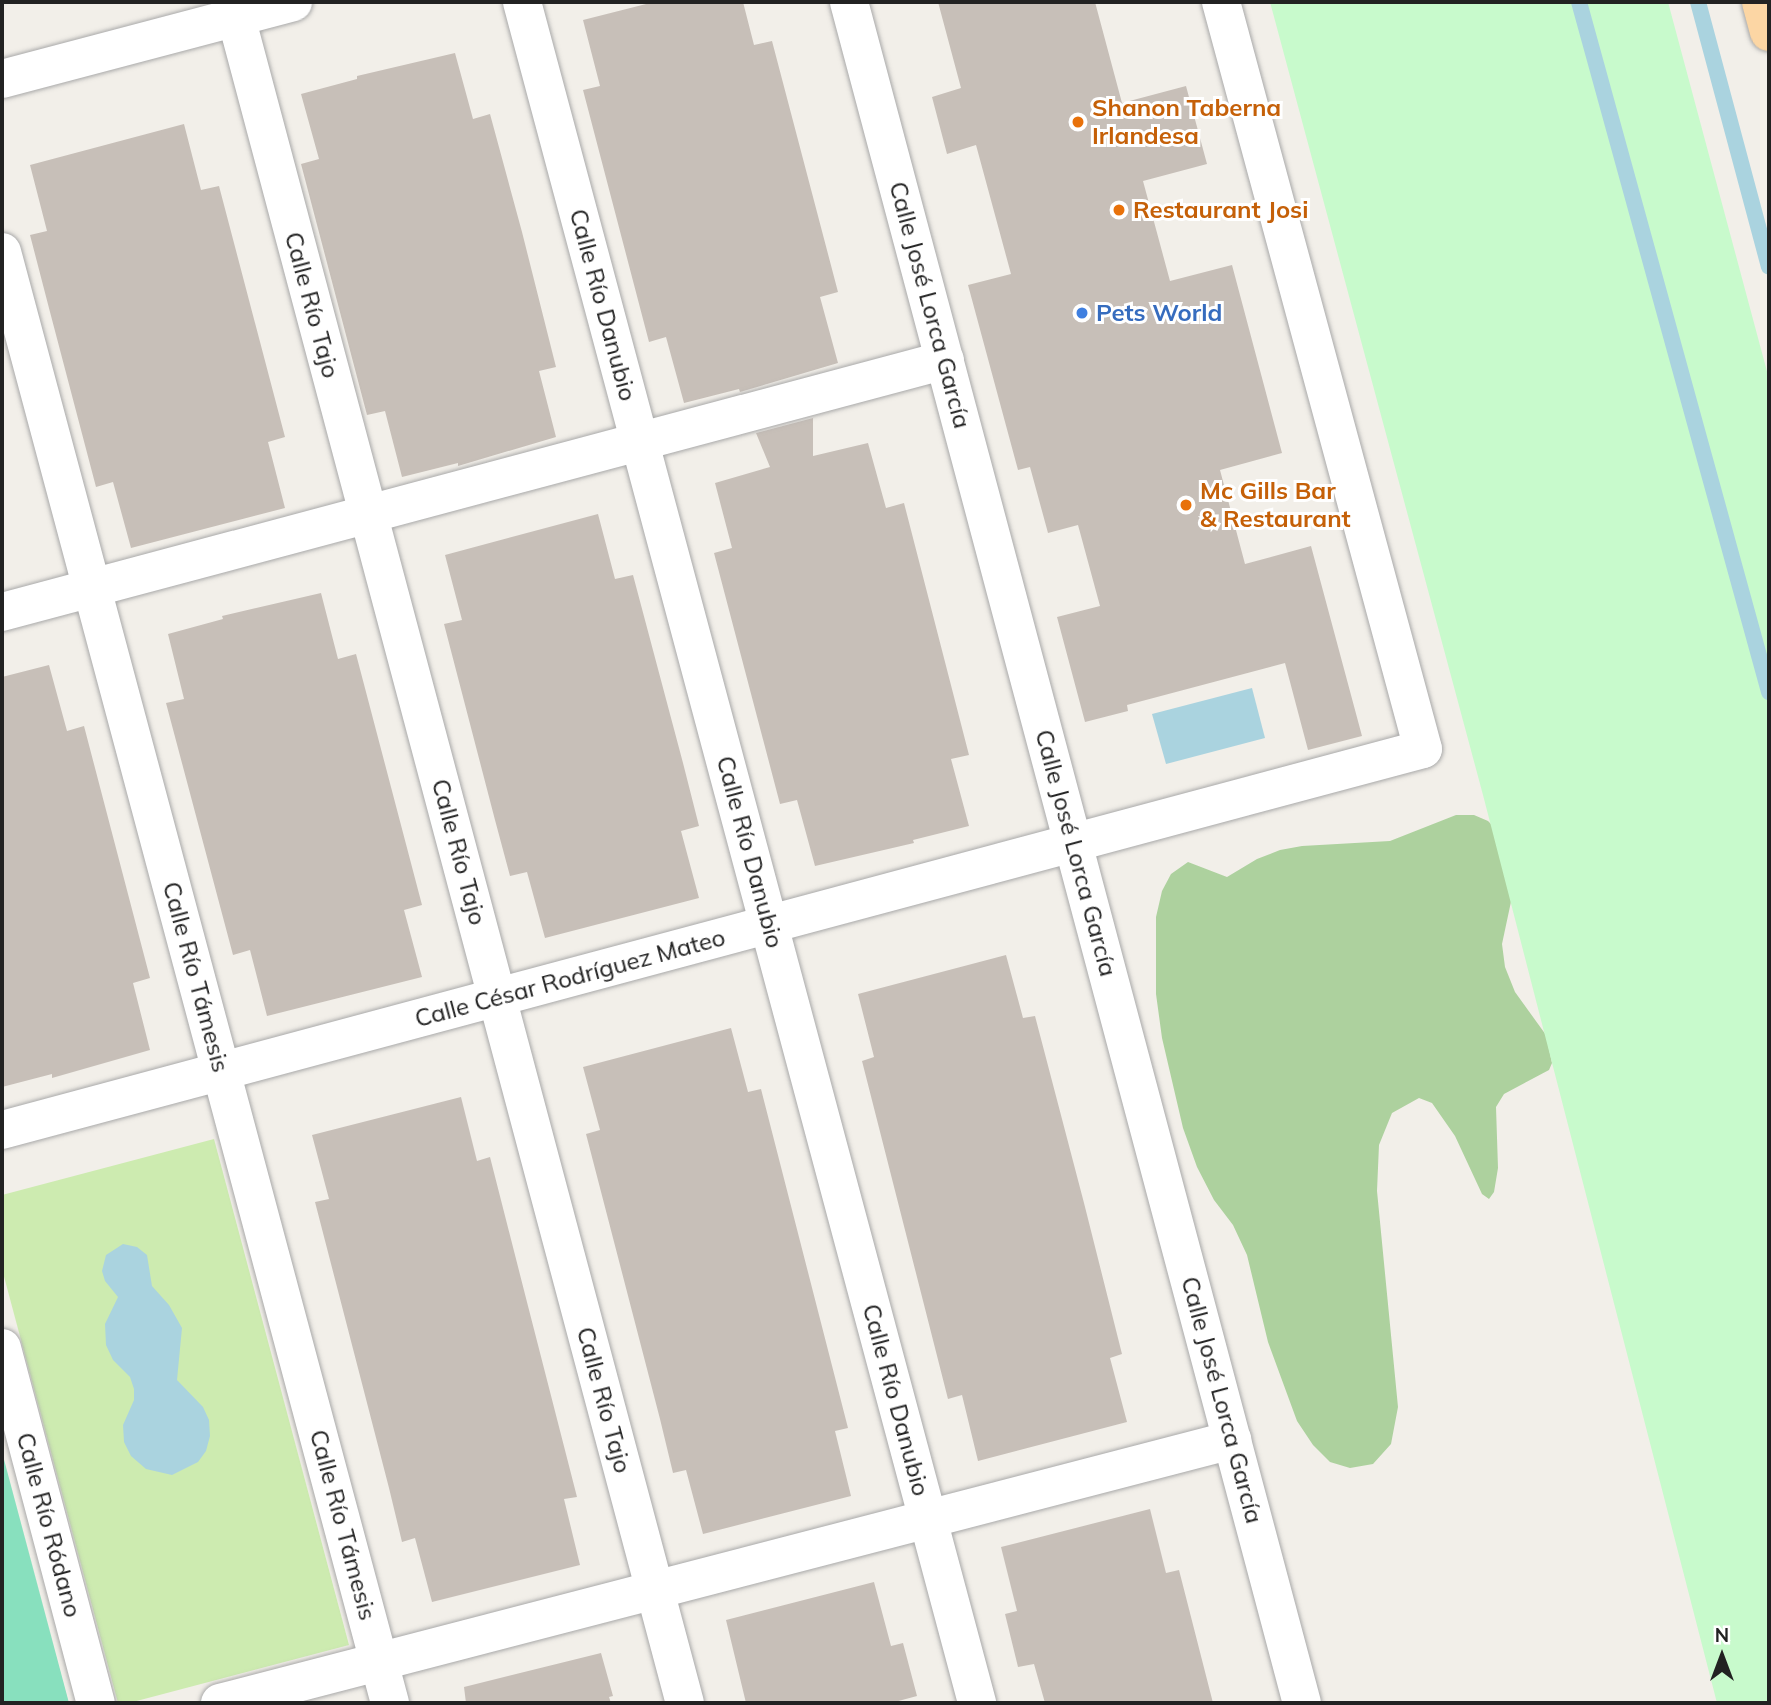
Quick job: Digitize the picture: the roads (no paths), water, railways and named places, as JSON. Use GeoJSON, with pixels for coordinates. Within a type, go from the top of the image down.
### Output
{"type":"FeatureCollection","features":[{"type":"Feature","properties":{"kind":"main road"},"geometry":{"type":"LineString","coordinates":[[1761,2],[1769,32]]}},
{"type":"Feature","properties":{"kind":"street"},"geometry":{"type":"LineString","coordinates":[[2,79],[234,9],[293,2]]}},
{"type":"Feature","properties":{"kind":"street","name":"Calle Río Danubio"},"geometry":{"type":"LineString","coordinates":[[522,2],[977,1703]]}},
{"type":"Feature","properties":{"kind":"street","name":"Calle José Lorca García"},"geometry":{"type":"LineString","coordinates":[[849,2],[1303,1703]]}},
{"type":"Feature","properties":{"kind":"street","name":"Calle César Rodríguez Mateo"},"geometry":{"type":"LineString","coordinates":[[2,1130],[1423,749],[1221,2]]}},
{"type":"Feature","properties":{"kind":"street","name":"Calle Río Tajo"},"geometry":{"type":"LineString","coordinates":[[234,9],[685,1703]]}},
{"type":"Feature","properties":{"kind":"street","name":"Calle Río Támesis"},"geometry":{"type":"LineString","coordinates":[[2,252],[390,1703]]}},
{"type":"Feature","properties":{"kind":"street"},"geometry":{"type":"LineString","coordinates":[[2,612],[945,360]]}},
{"type":"Feature","properties":{"kind":"street","name":"Calle Río Ródano"},"geometry":{"type":"LineString","coordinates":[[2,1348],[96,1703]]}},
{"type":"Feature","properties":{"kind":"street"},"geometry":{"type":"LineString","coordinates":[[220,1703],[1232,1440]]}},
{"type":"Feature","properties":{"kind":"water"},"geometry":{"type":"Polygon","coordinates":[[[1252,688],[1265,738],[1166,764],[1152,714],[1252,688]]]}},
{"type":"Feature","properties":{"kind":"water"},"geometry":{"type":"Polygon","coordinates":[[[123,1244],[137,1247],[147,1255],[152,1286],[169,1305],[182,1328],[177,1380],[203,1407],[209,1420],[210,1436],[206,1451],[198,1462],[172,1475],[146,1469],[131,1456],[124,1442],[123,1425],[134,1400],[134,1389],[130,1377],[113,1360],[106,1345],[105,1324],[118,1297],[105,1281],[102,1271],[106,1255],[123,1244]]]}},
{"type":"Feature","properties":{"kind":"waterway"},"geometry":{"type":"LineString","coordinates":[[1579,2],[1769,692]]}},
{"type":"Feature","properties":{"kind":"waterway"},"geometry":{"type":"LineString","coordinates":[[1698,2],[1769,267]]}},
{"type":"Feature","properties":{"kind":"place","name":"Shanon Taberna Irlandesa"},"geometry":{"type":"Point","coordinates":[1078,122]}},
{"type":"Feature","properties":{"kind":"place","name":"Restaurant Josi"},"geometry":{"type":"Point","coordinates":[1119,210]}},
{"type":"Feature","properties":{"kind":"place","name":"Pets World"},"geometry":{"type":"Point","coordinates":[1082,313]}},
{"type":"Feature","properties":{"kind":"place","name":"Mc Gills Bar & Restaurant"},"geometry":{"type":"Point","coordinates":[1186,505]}}]}
